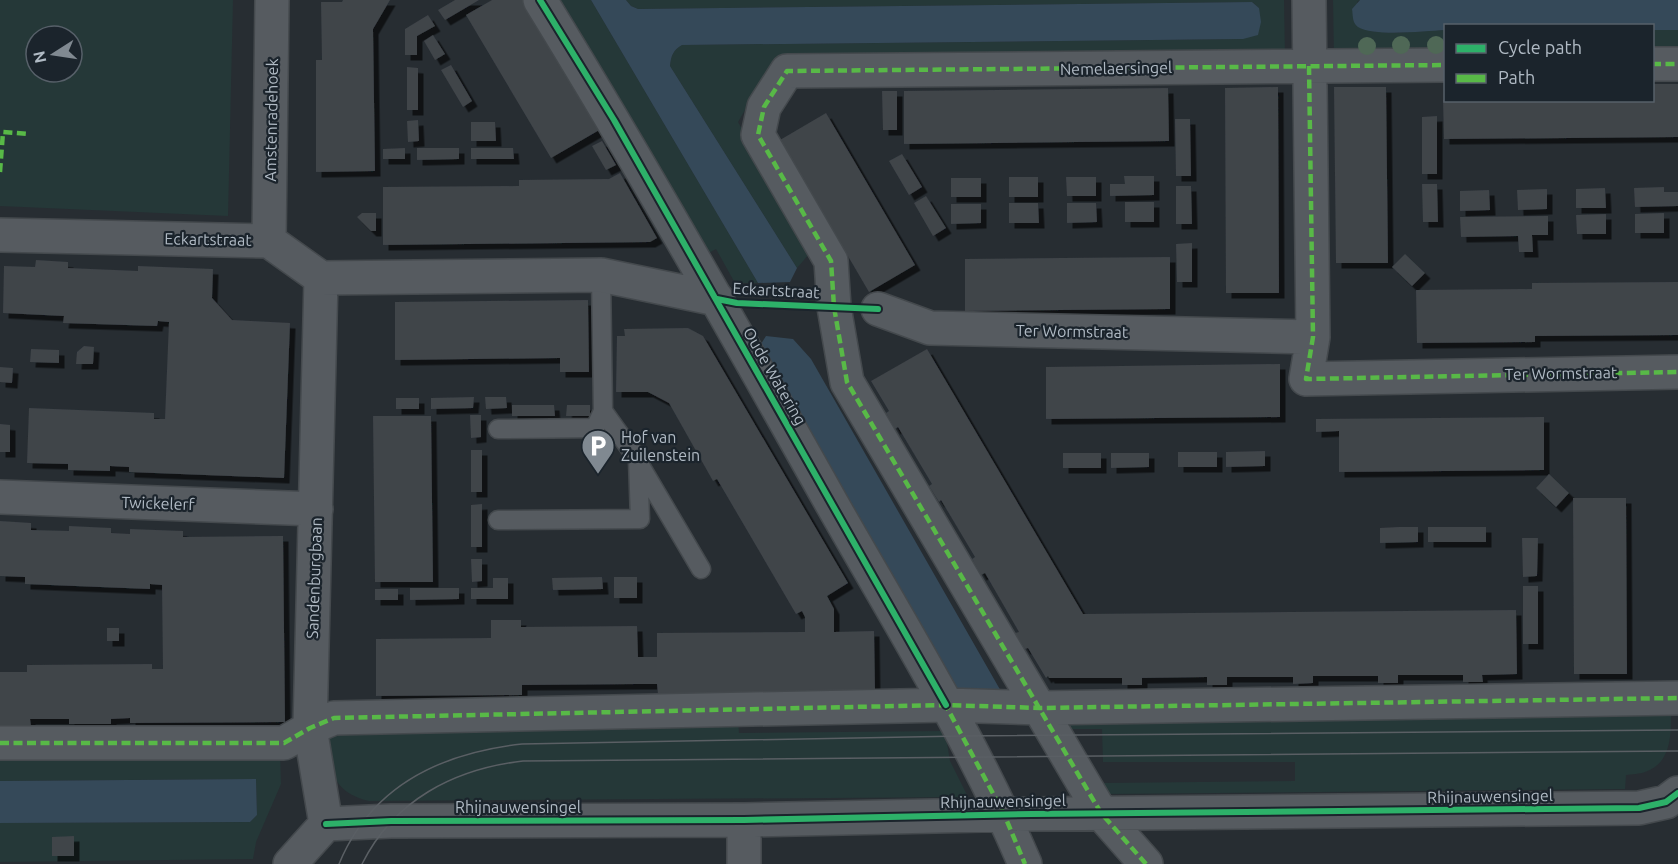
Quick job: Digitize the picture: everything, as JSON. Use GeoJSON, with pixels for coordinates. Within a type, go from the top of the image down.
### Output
{"type":"FeatureCollection","features":[{"type":"Feature","properties":{"kind":"street","name":"Amstenradehoek"},"geometry":{"type":"LineString","coordinates":[[269,241],[272,0]]}},
{"type":"Feature","properties":{"kind":"street","name":"Oude Watering"},"geometry":{"type":"LineString","coordinates":[[540,0],[614,120],[946,705],[1004,814],[1025,864]]}},
{"type":"Feature","properties":{"kind":"street","name":"Ter Wormstraat"},"geometry":{"type":"LineString","coordinates":[[1309,0],[1313,337],[1306,379],[1678,372]]}},
{"type":"Feature","properties":{"kind":"street"},"geometry":{"type":"LineString","coordinates":[[1654,64],[1678,64]]}},
{"type":"Feature","properties":{"kind":"street","name":"Nemelaersingel"},"geometry":{"type":"LineString","coordinates":[[1040,708],[848,382],[834,308],[831,261],[758,135],[764,107],[786,71],[1444,65]]}},
{"type":"Feature","properties":{"kind":"street","name":"Eckartstraat"},"geometry":{"type":"LineString","coordinates":[[0,235],[269,241],[321,278],[602,275],[717,299]]}},
{"type":"Feature","properties":{"kind":"street","name":"Sandenburgbaan"},"geometry":{"type":"LineString","coordinates":[[321,278],[310,728],[326,824]]}},
{"type":"Feature","properties":{"kind":"street","name":"Ter Wormstraat"},"geometry":{"type":"LineString","coordinates":[[878,309],[930,328],[1313,337]]}},
{"type":"Feature","properties":{"kind":"street","name":"Twickelerf"},"geometry":{"type":"LineString","coordinates":[[0,497],[316,509]]}},
{"type":"Feature","properties":{"kind":"street"},"geometry":{"type":"LineString","coordinates":[[0,743],[284,743],[334,718],[946,705],[1040,708],[1678,698]]}},
{"type":"Feature","properties":{"kind":"street"},"geometry":{"type":"LineString","coordinates":[[1040,708],[1101,813],[1146,864]]}},
{"type":"Feature","properties":{"kind":"street","name":"Rhijnauwensingel"},"geometry":{"type":"LineString","coordinates":[[326,824],[391,821],[744,820],[1004,814],[1639,808],[1666,802],[1678,793]]}},
{"type":"Feature","properties":{"kind":"street"},"geometry":{"type":"LineString","coordinates":[[744,820],[744,864]]}},
{"type":"Feature","properties":{"kind":"street"},"geometry":{"type":"LineString","coordinates":[[290,864],[326,824]]}},
{"type":"Feature","properties":{"kind":"lane"},"geometry":{"type":"LineString","coordinates":[[498,429],[595,428],[603,411],[602,275]]}},
{"type":"Feature","properties":{"kind":"lane"},"geometry":{"type":"LineString","coordinates":[[603,411],[638,460],[701,569]]}},
{"type":"Feature","properties":{"kind":"lane"},"geometry":{"type":"LineString","coordinates":[[498,520],[640,519],[638,460]]}},
{"type":"Feature","properties":{"kind":"shaded area"},"geometry":{"type":"Polygon","coordinates":[[[0,0],[233,0],[228,216],[0,206],[0,0]]]}},
{"type":"Feature","properties":{"kind":"shaded area"},"geometry":{"type":"Polygon","coordinates":[[[555,0],[591,0],[758,283],[735,283],[716,249],[701,257],[555,0]]]}},
{"type":"Feature","properties":{"kind":"shaded area"},"geometry":{"type":"Polygon","coordinates":[[[626,0],[1284,0],[1285,59],[772,63],[738,122],[810,253],[797,268],[670,66],[673,54],[682,45],[1243,39],[1259,8],[1252,2],[638,9],[626,0]]]}},
{"type":"Feature","properties":{"kind":"shaded area"},"geometry":{"type":"Polygon","coordinates":[[[1333,0],[1360,0],[1357,2],[1370,31],[1393,33],[1444,30],[1444,57],[1334,57],[1333,0]]]}},
{"type":"Feature","properties":{"kind":"shaded area"},"geometry":{"type":"Polygon","coordinates":[[[1654,30],[1678,30],[1678,55],[1654,55],[1654,30]]]}},
{"type":"Feature","properties":{"kind":"shaded area"},"geometry":{"type":"Polygon","coordinates":[[[1671,711],[1670,738],[1665,755],[1654,768],[1643,773],[1626,775],[1625,789],[1105,794],[1104,783],[1295,781],[1295,762],[1103,762],[1102,729],[1069,729],[1062,716],[1671,711]]]}},
{"type":"Feature","properties":{"kind":"shaded area"},"geometry":{"type":"Polygon","coordinates":[[[738,720],[739,733],[945,731],[950,761],[968,797],[369,801],[345,790],[338,783],[331,764],[330,728],[738,720]]]}},
{"type":"Feature","properties":{"kind":"shaded area"},"geometry":{"type":"Polygon","coordinates":[[[280,752],[281,784],[256,842],[253,859],[0,862],[0,823],[250,822],[257,815],[256,779],[0,781],[0,758],[280,752]]]}},
{"type":"Feature","properties":{"kind":"water"},"geometry":{"type":"Polygon","coordinates":[[[591,0],[626,0],[638,9],[1252,2],[1259,8],[1261,22],[1258,35],[1243,39],[682,45],[673,54],[670,66],[797,268],[790,282],[758,283],[591,0]]]}},
{"type":"Feature","properties":{"kind":"water"},"geometry":{"type":"Polygon","coordinates":[[[1360,0],[1678,0],[1678,30],[1654,30],[1654,24],[1444,24],[1444,30],[1376,32],[1358,27],[1353,19],[1352,9],[1360,0]]]}},
{"type":"Feature","properties":{"kind":"water"},"geometry":{"type":"Polygon","coordinates":[[[766,336],[793,339],[811,359],[1002,693],[951,694],[759,347],[766,336]]]}},
{"type":"Feature","properties":{"kind":"water"},"geometry":{"type":"Polygon","coordinates":[[[256,779],[257,815],[250,822],[0,823],[0,781],[256,779]]]}},
{"type":"Feature","properties":{"kind":"building"},"geometry":{"type":"Polygon","coordinates":[[[343,0],[390,0],[373,29],[375,171],[316,172],[316,60],[322,60],[321,2],[342,2],[343,0]]]}},
{"type":"Feature","properties":{"kind":"building"},"geometry":{"type":"Polygon","coordinates":[[[455,0],[479,0],[445,20],[438,10],[455,0]]]}},
{"type":"Feature","properties":{"kind":"building"},"geometry":{"type":"Polygon","coordinates":[[[492,0],[525,0],[601,129],[551,158],[466,15],[492,0]]]}},
{"type":"Feature","properties":{"kind":"building"},"geometry":{"type":"Polygon","coordinates":[[[428,15],[435,26],[417,36],[417,55],[405,55],[405,29],[428,15]]]}},
{"type":"Feature","properties":{"kind":"building"},"geometry":{"type":"Polygon","coordinates":[[[433,35],[445,54],[435,60],[424,41],[433,35]]]}},
{"type":"Feature","properties":{"kind":"building"},"geometry":{"type":"Polygon","coordinates":[[[451,65],[472,101],[463,107],[441,70],[451,65]]]}},
{"type":"Feature","properties":{"kind":"building"},"geometry":{"type":"Polygon","coordinates":[[[407,67],[418,68],[418,110],[407,110],[407,67]]]}},
{"type":"Feature","properties":{"kind":"building"},"geometry":{"type":"Polygon","coordinates":[[[1654,84],[1678,84],[1678,137],[1444,139],[1443,100],[1444,102],[1654,102],[1654,84]]]}},
{"type":"Feature","properties":{"kind":"building"},"geometry":{"type":"Polygon","coordinates":[[[1278,87],[1279,293],[1226,293],[1225,88],[1278,87]]]}},
{"type":"Feature","properties":{"kind":"building"},"geometry":{"type":"Polygon","coordinates":[[[1334,87],[1386,87],[1388,263],[1336,263],[1334,87]]]}},
{"type":"Feature","properties":{"kind":"building"},"geometry":{"type":"Polygon","coordinates":[[[1168,88],[1169,141],[904,144],[904,91],[1168,88]]]}},
{"type":"Feature","properties":{"kind":"building"},"geometry":{"type":"Polygon","coordinates":[[[882,91],[897,91],[897,130],[883,130],[882,91]]]}},
{"type":"Feature","properties":{"kind":"building"},"geometry":{"type":"Polygon","coordinates":[[[826,113],[915,265],[869,292],[780,140],[826,113]]]}},
{"type":"Feature","properties":{"kind":"building"},"geometry":{"type":"Polygon","coordinates":[[[1437,116],[1437,174],[1422,174],[1422,117],[1437,116]]]}},
{"type":"Feature","properties":{"kind":"building"},"geometry":{"type":"Polygon","coordinates":[[[1175,119],[1190,119],[1191,176],[1176,176],[1175,119]]]}},
{"type":"Feature","properties":{"kind":"building"},"geometry":{"type":"Polygon","coordinates":[[[418,120],[419,141],[408,142],[407,121],[418,120]]]}},
{"type":"Feature","properties":{"kind":"building"},"geometry":{"type":"Polygon","coordinates":[[[471,122],[495,122],[496,141],[471,141],[471,122]]]}},
{"type":"Feature","properties":{"kind":"building"},"geometry":{"type":"Polygon","coordinates":[[[602,141],[616,165],[606,170],[592,146],[602,141]]]}},
{"type":"Feature","properties":{"kind":"building"},"geometry":{"type":"Polygon","coordinates":[[[405,148],[405,159],[383,159],[383,149],[405,148]]]}},
{"type":"Feature","properties":{"kind":"building"},"geometry":{"type":"Polygon","coordinates":[[[417,148],[459,148],[459,159],[417,160],[417,148]]]}},
{"type":"Feature","properties":{"kind":"building"},"geometry":{"type":"Polygon","coordinates":[[[471,148],[513,148],[514,159],[471,159],[471,148]]]}},
{"type":"Feature","properties":{"kind":"building"},"geometry":{"type":"Polygon","coordinates":[[[902,154],[922,187],[909,195],[889,161],[902,154]]]}},
{"type":"Feature","properties":{"kind":"building"},"geometry":{"type":"Polygon","coordinates":[[[620,173],[657,238],[650,242],[383,245],[383,187],[519,186],[519,180],[609,179],[620,173]]]}},
{"type":"Feature","properties":{"kind":"building"},"geometry":{"type":"Polygon","coordinates":[[[1124,176],[1154,176],[1154,195],[1110,196],[1110,184],[1125,184],[1124,176]]]}},
{"type":"Feature","properties":{"kind":"building"},"geometry":{"type":"Polygon","coordinates":[[[1009,177],[1038,177],[1038,197],[1009,197],[1009,177]]]}},
{"type":"Feature","properties":{"kind":"building"},"geometry":{"type":"Polygon","coordinates":[[[1066,177],[1096,177],[1096,196],[1067,196],[1066,177]]]}},
{"type":"Feature","properties":{"kind":"building"},"geometry":{"type":"Polygon","coordinates":[[[951,178],[981,178],[981,197],[951,197],[951,178]]]}},
{"type":"Feature","properties":{"kind":"building"},"geometry":{"type":"Polygon","coordinates":[[[1422,184],[1437,184],[1438,222],[1423,222],[1422,184]]]}},
{"type":"Feature","properties":{"kind":"building"},"geometry":{"type":"Polygon","coordinates":[[[1176,186],[1191,186],[1192,224],[1176,224],[1176,186]]]}},
{"type":"Feature","properties":{"kind":"building"},"geometry":{"type":"Polygon","coordinates":[[[1664,187],[1664,192],[1678,192],[1678,206],[1635,207],[1634,188],[1664,187]]]}},
{"type":"Feature","properties":{"kind":"building"},"geometry":{"type":"Polygon","coordinates":[[[1605,188],[1606,208],[1576,208],[1576,189],[1605,188]]]}},
{"type":"Feature","properties":{"kind":"building"},"geometry":{"type":"Polygon","coordinates":[[[1547,189],[1547,209],[1518,210],[1517,190],[1547,189]]]}},
{"type":"Feature","properties":{"kind":"building"},"geometry":{"type":"Polygon","coordinates":[[[1489,190],[1490,210],[1460,211],[1460,191],[1489,190]]]}},
{"type":"Feature","properties":{"kind":"building"},"geometry":{"type":"Polygon","coordinates":[[[926,196],[946,228],[933,236],[914,203],[926,196]]]}},
{"type":"Feature","properties":{"kind":"building"},"geometry":{"type":"Polygon","coordinates":[[[1125,202],[1154,202],[1154,222],[1125,222],[1125,202]]]}},
{"type":"Feature","properties":{"kind":"building"},"geometry":{"type":"Polygon","coordinates":[[[1009,203],[1038,203],[1039,223],[1009,223],[1009,203]]]}},
{"type":"Feature","properties":{"kind":"building"},"geometry":{"type":"Polygon","coordinates":[[[1067,203],[1096,203],[1097,222],[1067,223],[1067,203]]]}},
{"type":"Feature","properties":{"kind":"building"},"geometry":{"type":"Polygon","coordinates":[[[951,204],[981,204],[981,223],[951,224],[951,204]]]}},
{"type":"Feature","properties":{"kind":"building"},"geometry":{"type":"Polygon","coordinates":[[[362,213],[376,213],[376,231],[371,231],[357,217],[362,213]]]}},
{"type":"Feature","properties":{"kind":"building"},"geometry":{"type":"Polygon","coordinates":[[[1664,213],[1664,233],[1635,233],[1635,214],[1664,213]]]}},
{"type":"Feature","properties":{"kind":"building"},"geometry":{"type":"Polygon","coordinates":[[[1606,214],[1606,234],[1577,234],[1576,215],[1606,214]]]}},
{"type":"Feature","properties":{"kind":"building"},"geometry":{"type":"Polygon","coordinates":[[[1548,216],[1548,235],[1532,235],[1533,252],[1519,252],[1518,236],[1461,237],[1460,217],[1548,216]]]}},
{"type":"Feature","properties":{"kind":"building"},"geometry":{"type":"Polygon","coordinates":[[[1192,243],[1192,282],[1177,282],[1176,244],[1192,243]]]}},
{"type":"Feature","properties":{"kind":"building"},"geometry":{"type":"Polygon","coordinates":[[[1405,254],[1425,273],[1412,286],[1392,267],[1405,254]]]}},
{"type":"Feature","properties":{"kind":"building"},"geometry":{"type":"Polygon","coordinates":[[[1170,257],[1170,309],[965,311],[965,259],[1170,257]]]}},
{"type":"Feature","properties":{"kind":"building"},"geometry":{"type":"Polygon","coordinates":[[[36,260],[68,262],[68,268],[138,271],[138,266],[213,269],[212,298],[232,320],[290,323],[284,478],[129,472],[129,467],[110,466],[110,471],[68,470],[68,464],[27,463],[29,408],[154,413],[154,419],[165,419],[169,322],[158,321],[157,326],[63,323],[64,316],[3,313],[4,266],[35,267],[36,260]]]}},
{"type":"Feature","properties":{"kind":"building"},"geometry":{"type":"Polygon","coordinates":[[[1678,282],[1678,335],[1535,336],[1535,342],[1417,343],[1416,290],[1532,289],[1532,283],[1678,282]]]}},
{"type":"Feature","properties":{"kind":"building"},"geometry":{"type":"Polygon","coordinates":[[[588,300],[589,372],[560,372],[560,358],[395,360],[395,302],[588,300]]]}},
{"type":"Feature","properties":{"kind":"building"},"geometry":{"type":"Polygon","coordinates":[[[688,328],[703,336],[848,583],[827,596],[834,609],[834,632],[874,631],[875,692],[658,694],[657,684],[638,684],[522,685],[522,695],[376,696],[376,639],[491,638],[491,620],[521,620],[521,627],[637,626],[638,657],[657,657],[657,633],[805,632],[805,617],[802,611],[796,614],[717,479],[713,481],[669,403],[648,392],[616,392],[617,336],[625,336],[624,329],[688,328]]]}},
{"type":"Feature","properties":{"kind":"building"},"geometry":{"type":"Polygon","coordinates":[[[84,346],[94,347],[93,364],[76,364],[77,352],[84,346]]]}},
{"type":"Feature","properties":{"kind":"building"},"geometry":{"type":"Polygon","coordinates":[[[31,349],[59,350],[59,363],[30,362],[31,349]]]}},
{"type":"Feature","properties":{"kind":"building"},"geometry":{"type":"Polygon","coordinates":[[[927,349],[1083,614],[1516,610],[1517,674],[1482,675],[1483,682],[1463,682],[1463,675],[1398,675],[1398,683],[1378,683],[1378,676],[1313,676],[1313,683],[1293,684],[1293,677],[1227,677],[1227,685],[1207,685],[1207,677],[1142,678],[1142,685],[1122,685],[1122,678],[1049,678],[1048,676],[1046,678],[1028,648],[1025,649],[1015,633],[1019,632],[985,573],[981,575],[972,559],[975,557],[941,500],[939,502],[929,486],[932,484],[898,427],[895,429],[886,413],[889,411],[871,381],[927,349]]]}},
{"type":"Feature","properties":{"kind":"building"},"geometry":{"type":"Polygon","coordinates":[[[1280,364],[1280,417],[1046,419],[1046,367],[1280,364]]]}},
{"type":"Feature","properties":{"kind":"building"},"geometry":{"type":"Polygon","coordinates":[[[0,367],[13,368],[12,383],[0,382],[0,367]]]}},
{"type":"Feature","properties":{"kind":"building"},"geometry":{"type":"Polygon","coordinates":[[[474,397],[473,408],[431,409],[431,398],[474,397]]]}},
{"type":"Feature","properties":{"kind":"building"},"geometry":{"type":"Polygon","coordinates":[[[485,397],[506,397],[507,408],[486,409],[485,397]]]}},
{"type":"Feature","properties":{"kind":"building"},"geometry":{"type":"Polygon","coordinates":[[[396,398],[419,398],[419,409],[396,409],[396,398]]]}},
{"type":"Feature","properties":{"kind":"building"},"geometry":{"type":"Polygon","coordinates":[[[512,405],[554,405],[555,416],[512,416],[512,405]]]}},
{"type":"Feature","properties":{"kind":"building"},"geometry":{"type":"Polygon","coordinates":[[[567,405],[590,405],[590,416],[566,416],[567,405]]]}},
{"type":"Feature","properties":{"kind":"building"},"geometry":{"type":"Polygon","coordinates":[[[470,415],[481,415],[481,437],[471,438],[470,415]]]}},
{"type":"Feature","properties":{"kind":"building"},"geometry":{"type":"Polygon","coordinates":[[[373,416],[431,416],[433,582],[375,582],[373,416]]]}},
{"type":"Feature","properties":{"kind":"building"},"geometry":{"type":"Polygon","coordinates":[[[1544,417],[1544,470],[1339,472],[1339,431],[1316,432],[1316,419],[1544,417]]]}},
{"type":"Feature","properties":{"kind":"building"},"geometry":{"type":"Polygon","coordinates":[[[0,424],[10,425],[10,452],[0,452],[0,424]]]}},
{"type":"Feature","properties":{"kind":"building"},"geometry":{"type":"Polygon","coordinates":[[[471,450],[482,450],[482,492],[471,492],[471,450]]]}},
{"type":"Feature","properties":{"kind":"building"},"geometry":{"type":"Polygon","coordinates":[[[1265,451],[1265,466],[1226,467],[1226,452],[1265,451]]]}},
{"type":"Feature","properties":{"kind":"building"},"geometry":{"type":"Polygon","coordinates":[[[1178,452],[1217,452],[1217,467],[1178,467],[1178,452]]]}},
{"type":"Feature","properties":{"kind":"building"},"geometry":{"type":"Polygon","coordinates":[[[1063,453],[1101,453],[1101,468],[1063,468],[1063,453]]]}},
{"type":"Feature","properties":{"kind":"building"},"geometry":{"type":"Polygon","coordinates":[[[1111,453],[1149,453],[1149,467],[1111,468],[1111,453]]]}},
{"type":"Feature","properties":{"kind":"building"},"geometry":{"type":"Polygon","coordinates":[[[1549,474],[1569,493],[1556,507],[1536,488],[1549,474]]]}},
{"type":"Feature","properties":{"kind":"building"},"geometry":{"type":"Polygon","coordinates":[[[1573,498],[1626,498],[1627,674],[1574,674],[1573,498]]]}},
{"type":"Feature","properties":{"kind":"building"},"geometry":{"type":"Polygon","coordinates":[[[482,504],[482,547],[471,547],[471,505],[482,504]]]}},
{"type":"Feature","properties":{"kind":"building"},"geometry":{"type":"Polygon","coordinates":[[[0,521],[31,523],[31,530],[69,531],[69,526],[111,528],[111,533],[130,534],[130,529],[183,531],[183,537],[283,536],[285,722],[130,723],[130,718],[111,719],[111,724],[69,724],[69,719],[30,719],[31,726],[0,726],[0,672],[27,672],[27,665],[152,664],[152,669],[163,669],[162,585],[150,584],[150,589],[25,584],[25,577],[0,576],[0,521]]]}},
{"type":"Feature","properties":{"kind":"building"},"geometry":{"type":"Polygon","coordinates":[[[1418,527],[1418,542],[1380,543],[1380,528],[1418,527]]]}},
{"type":"Feature","properties":{"kind":"building"},"geometry":{"type":"Polygon","coordinates":[[[1428,527],[1486,527],[1486,542],[1428,542],[1428,527]]]}},
{"type":"Feature","properties":{"kind":"building"},"geometry":{"type":"Polygon","coordinates":[[[1522,538],[1538,538],[1537,576],[1523,577],[1522,538]]]}},
{"type":"Feature","properties":{"kind":"building"},"geometry":{"type":"Polygon","coordinates":[[[471,559],[482,559],[482,581],[472,582],[471,559]]]}},
{"type":"Feature","properties":{"kind":"building"},"geometry":{"type":"Polygon","coordinates":[[[602,577],[603,589],[553,590],[552,578],[602,577]]]}},
{"type":"Feature","properties":{"kind":"building"},"geometry":{"type":"Polygon","coordinates":[[[614,577],[637,577],[637,598],[614,598],[614,577]]]}},
{"type":"Feature","properties":{"kind":"building"},"geometry":{"type":"Polygon","coordinates":[[[493,578],[508,578],[508,599],[471,599],[471,588],[493,588],[493,578]]]}},
{"type":"Feature","properties":{"kind":"building"},"geometry":{"type":"Polygon","coordinates":[[[1523,586],[1538,586],[1538,644],[1523,644],[1523,586]]]}},
{"type":"Feature","properties":{"kind":"building"},"geometry":{"type":"Polygon","coordinates":[[[410,588],[459,588],[459,599],[410,600],[410,588]]]}},
{"type":"Feature","properties":{"kind":"building"},"geometry":{"type":"Polygon","coordinates":[[[375,589],[398,589],[398,600],[375,600],[375,589]]]}},
{"type":"Feature","properties":{"kind":"building"},"geometry":{"type":"Polygon","coordinates":[[[107,628],[119,628],[119,641],[107,641],[107,628]]]}},
{"type":"Feature","properties":{"kind":"building"},"geometry":{"type":"Polygon","coordinates":[[[74,836],[74,856],[52,856],[52,837],[74,836]]]}},
{"type":"Feature","properties":{"kind":"tram line"},"geometry":{"type":"LineString","coordinates":[[339,864],[353,837],[370,814],[390,794],[412,778],[437,765],[464,756],[522,744],[962,736],[1678,730]]}},
{"type":"Feature","properties":{"kind":"tram line"},"geometry":{"type":"LineString","coordinates":[[362,864],[375,842],[391,822],[409,805],[429,792],[473,771],[523,761],[1678,751]]}},
{"type":"Feature","properties":{"kind":"marked path"},"geometry":{"type":"LineString","coordinates":[[1654,64],[1678,64]]}},
{"type":"Feature","properties":{"kind":"marked path"},"geometry":{"type":"LineString","coordinates":[[1146,864],[1101,813],[847,382],[834,307],[831,261],[758,135],[764,107],[787,71],[1444,65]]}},
{"type":"Feature","properties":{"kind":"marked path"},"geometry":{"type":"LineString","coordinates":[[1309,66],[1313,337],[1306,379],[1678,372]]}},
{"type":"Feature","properties":{"kind":"marked path"},"geometry":{"type":"LineString","coordinates":[[0,172],[3,132],[28,134]]}},
{"type":"Feature","properties":{"kind":"marked path"},"geometry":{"type":"LineString","coordinates":[[0,743],[284,743],[334,718],[946,705],[1040,708],[1678,698]]}},
{"type":"Feature","properties":{"kind":"marked path"},"geometry":{"type":"LineString","coordinates":[[944,702],[1004,814],[1025,864]]}},
{"type":"Feature","properties":{"kind":"cycle path"},"geometry":{"type":"LineString","coordinates":[[540,0],[614,120],[946,705]]}},
{"type":"Feature","properties":{"kind":"cycle path"},"geometry":{"type":"LineString","coordinates":[[717,299],[737,303],[878,309]]}},
{"type":"Feature","properties":{"kind":"cycle path"},"geometry":{"type":"LineString","coordinates":[[326,824],[391,821],[744,820],[1032,814],[1639,808],[1666,802],[1678,793]]}},
{"type":"Feature","properties":{"kind":"place","name":"Hof van Zuilenstein"},"geometry":{"type":"Point","coordinates":[598,475]}}]}
